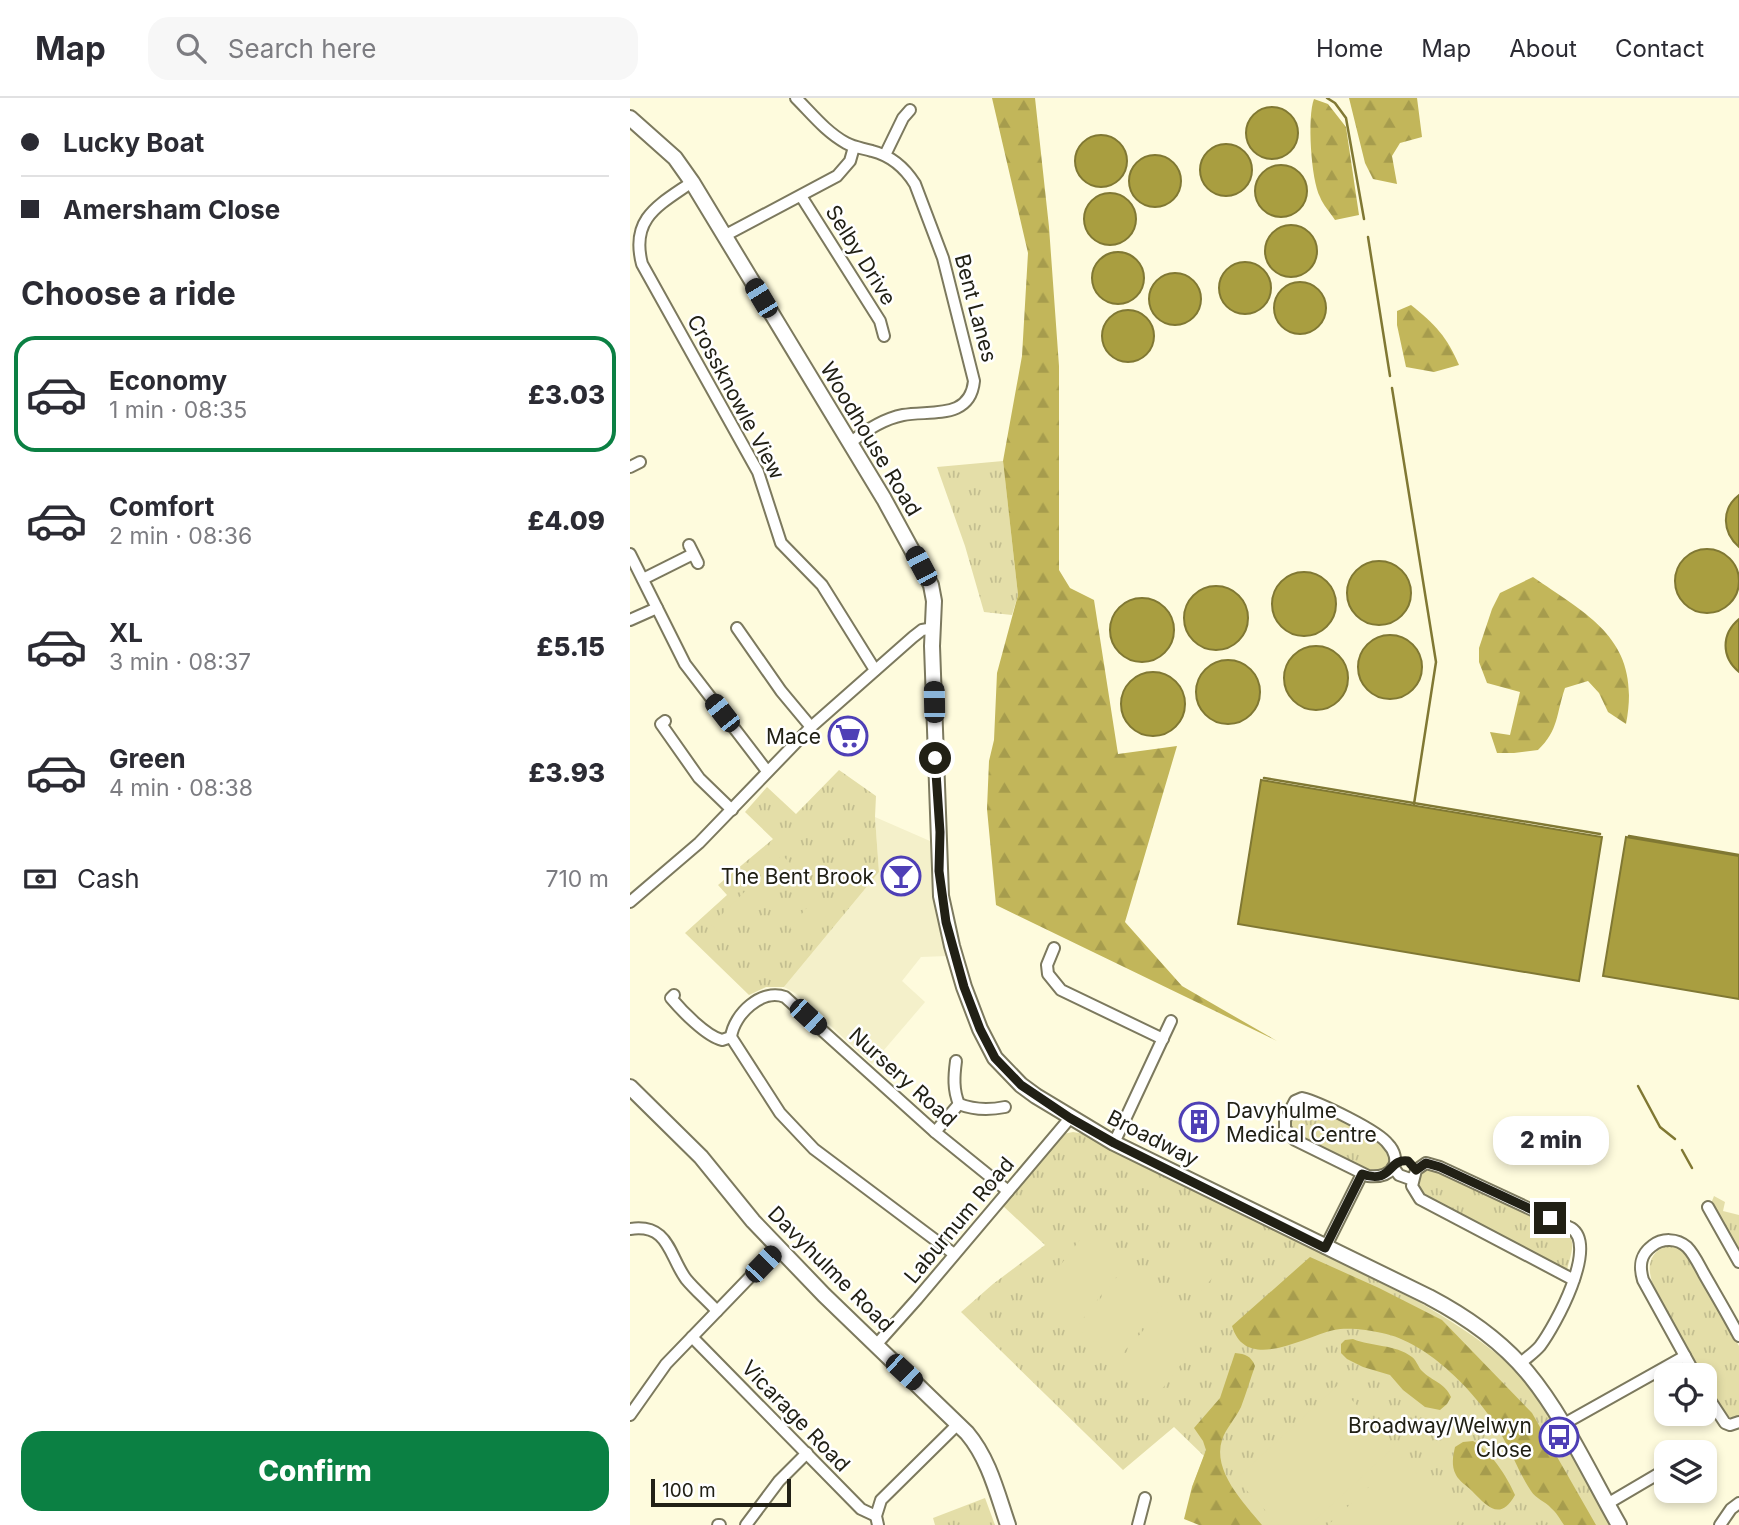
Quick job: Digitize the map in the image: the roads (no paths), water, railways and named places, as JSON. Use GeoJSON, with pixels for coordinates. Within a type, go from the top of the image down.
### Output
{"type":"FeatureCollection","features":[{"type":"Feature","properties":{"kind":"street","name":"Bent Lanes"},"geometry":{"type":"LineString","coordinates":[[796,98],[833,134],[854,147],[885,155],[908,174],[924,204],[943,258],[974,381],[969,399],[953,410],[891,419],[866,430],[850,443]]}},
{"type":"Feature","properties":{"kind":"street"},"geometry":{"type":"LineString","coordinates":[[885,155],[899,125],[910,110]]}},
{"type":"Feature","properties":{"kind":"street","name":"Woodhouse Road"},"geometry":{"type":"LineString","coordinates":[[630,118],[675,158],[692,182],[850,443],[931,585],[934,628]]}},
{"type":"Feature","properties":{"kind":"street","name":"Selby Drive"},"geometry":{"type":"LineString","coordinates":[[724,236],[837,176],[850,161],[854,147]]}},
{"type":"Feature","properties":{"kind":"street","name":"Crossknowle View"},"geometry":{"type":"LineString","coordinates":[[692,182],[651,213],[643,223],[634,237],[639,254],[648,278],[758,472],[781,543],[822,585],[875,670]]}},
{"type":"Feature","properties":{"kind":"street","name":"Selby Drive"},"geometry":{"type":"LineString","coordinates":[[801,196],[880,321],[884,336]]}},
{"type":"Feature","properties":{"kind":"street"},"geometry":{"type":"LineString","coordinates":[[630,554],[693,675],[767,771]]}},
{"type":"Feature","properties":{"kind":"street"},"geometry":{"type":"LineString","coordinates":[[643,579],[693,554]]}},
{"type":"Feature","properties":{"kind":"street"},"geometry":{"type":"LineString","coordinates":[[630,620],[657,608]]}},
{"type":"Feature","properties":{"kind":"street"},"geometry":{"type":"LineString","coordinates":[[737,628],[781,691],[811,727]]}},
{"type":"Feature","properties":{"kind":"street"},"geometry":{"type":"LineString","coordinates":[[630,902],[699,843],[811,727],[922,630],[934,628]]}},
{"type":"Feature","properties":{"kind":"street","name":"Broadway"},"geometry":{"type":"LineString","coordinates":[[934,628],[932,646],[941,896],[952,948],[980,1029],[995,1058],[1021,1085],[1114,1143],[1452,1309],[1520,1364],[1562,1425],[1619,1525]]}},
{"type":"Feature","properties":{"kind":"street"},"geometry":{"type":"LineString","coordinates":[[665,721],[661,724],[694,771],[732,810]]}},
{"type":"Feature","properties":{"kind":"street"},"geometry":{"type":"LineString","coordinates":[[1038,950],[1052,952],[1048,974],[1060,990],[1163,1039]]}},
{"type":"Feature","properties":{"kind":"street","name":"Nursery Road"},"geometry":{"type":"LineString","coordinates":[[731,1037],[736,1023],[758,999],[771,994],[785,997],[935,1132],[1008,1191]]}},
{"type":"Feature","properties":{"kind":"street"},"geometry":{"type":"LineString","coordinates":[[674,995],[671,998],[681,1009],[715,1037],[722,1040],[731,1037],[780,1113],[814,1149],[954,1254]]}},
{"type":"Feature","properties":{"kind":"street"},"geometry":{"type":"LineString","coordinates":[[1114,1143],[1171,1021]]}},
{"type":"Feature","properties":{"kind":"street"},"geometry":{"type":"LineString","coordinates":[[956,1061],[955,1095],[960,1104],[992,1109],[1005,1107]]}},
{"type":"Feature","properties":{"kind":"street","name":"Davyhulme Road"},"geometry":{"type":"LineString","coordinates":[[630,1087],[701,1157],[778,1248],[958,1424],[982,1453],[1008,1525]]}},
{"type":"Feature","properties":{"kind":"street"},"geometry":{"type":"LineString","coordinates":[[1306,1098],[1379,1135],[1388,1143],[1395,1165],[1381,1176],[1362,1174],[1295,1140],[1285,1128],[1285,1120],[1295,1101],[1306,1098]]}},
{"type":"Feature","properties":{"kind":"street"},"geometry":{"type":"LineString","coordinates":[[935,1132],[960,1104]]}},
{"type":"Feature","properties":{"kind":"street","name":"Laburnum Road"},"geometry":{"type":"LineString","coordinates":[[876,1345],[1070,1118]]}},
{"type":"Feature","properties":{"kind":"street"},"geometry":{"type":"LineString","coordinates":[[1395,1165],[1410,1171],[1426,1163],[1440,1167],[1577,1232],[1581,1245],[1574,1280],[1546,1338],[1520,1364]]}},
{"type":"Feature","properties":{"kind":"street"},"geometry":{"type":"LineString","coordinates":[[1395,1165],[1410,1171]]}},
{"type":"Feature","properties":{"kind":"street"},"geometry":{"type":"LineString","coordinates":[[1410,1171],[1413,1189],[1420,1199],[1574,1280]]}},
{"type":"Feature","properties":{"kind":"street"},"geometry":{"type":"LineString","coordinates":[[1325,1248],[1362,1174]]}},
{"type":"Feature","properties":{"kind":"street"},"geometry":{"type":"LineString","coordinates":[[1708,1207],[1739,1262]]}},
{"type":"Feature","properties":{"kind":"street"},"geometry":{"type":"LineString","coordinates":[[630,1229],[652,1231],[665,1240],[685,1277],[717,1311]]}},
{"type":"Feature","properties":{"kind":"street"},"geometry":{"type":"LineString","coordinates":[[1689,1363],[1643,1279],[1640,1267],[1643,1257],[1658,1242],[1674,1240],[1689,1249],[1739,1336]]}},
{"type":"Feature","properties":{"kind":"street"},"geometry":{"type":"LineString","coordinates":[[630,1415],[655,1377],[778,1248]]}},
{"type":"Feature","properties":{"kind":"street","name":"Vicarage Road"},"geometry":{"type":"LineString","coordinates":[[692,1337],[861,1509],[877,1520]]}},
{"type":"Feature","properties":{"kind":"street"},"geometry":{"type":"LineString","coordinates":[[1562,1425],[1685,1356]]}},
{"type":"Feature","properties":{"kind":"street"},"geometry":{"type":"LineString","coordinates":[[1717,1411],[1725,1423],[1730,1425],[1739,1422]]}},
{"type":"Feature","properties":{"kind":"street"},"geometry":{"type":"LineString","coordinates":[[877,1520],[881,1500],[958,1424]]}},
{"type":"Feature","properties":{"kind":"street"},"geometry":{"type":"LineString","coordinates":[[746,1525],[779,1481],[807,1453]]}},
{"type":"Feature","properties":{"kind":"street"},"geometry":{"type":"LineString","coordinates":[[1607,1504],[1654,1476]]}},
{"type":"Feature","properties":{"kind":"street"},"geometry":{"type":"LineString","coordinates":[[1138,1525],[1145,1498]]}},
{"type":"Feature","properties":{"kind":"street"},"geometry":{"type":"LineString","coordinates":[[1720,1525],[1739,1503]]}},
{"type":"Feature","properties":{"kind":"waterway"},"geometry":{"type":"LineString","coordinates":[[1327,98],[1335,103],[1346,118],[1364,219]]}},
{"type":"Feature","properties":{"kind":"waterway"},"geometry":{"type":"LineString","coordinates":[[1368,237],[1390,376]]}},
{"type":"Feature","properties":{"kind":"waterway"},"geometry":{"type":"LineString","coordinates":[[1392,388],[1436,662],[1414,804]]}},
{"type":"Feature","properties":{"kind":"waterway"},"geometry":{"type":"LineString","coordinates":[[1264,778],[1600,834]]}},
{"type":"Feature","properties":{"kind":"waterway"},"geometry":{"type":"LineString","coordinates":[[1629,836],[1739,855]]}},
{"type":"Feature","properties":{"kind":"waterway"},"geometry":{"type":"LineString","coordinates":[[1638,1086],[1660,1127],[1675,1139]]}},
{"type":"Feature","properties":{"kind":"waterway"},"geometry":{"type":"LineString","coordinates":[[1682,1150],[1692,1168]]}},
{"type":"Feature","properties":{"kind":"place","name":"Mace"},"geometry":{"type":"Point","coordinates":[848,736]}},
{"type":"Feature","properties":{"kind":"place","name":"The Bent Brook"},"geometry":{"type":"Point","coordinates":[901,876]}},
{"type":"Feature","properties":{"kind":"place","name":"Davyhulme Medical Centre"},"geometry":{"type":"Point","coordinates":[1199,1122]}},
{"type":"Feature","properties":{"kind":"place","name":"Broadway/Welwyn Close"},"geometry":{"type":"Point","coordinates":[1559,1437]}}]}
